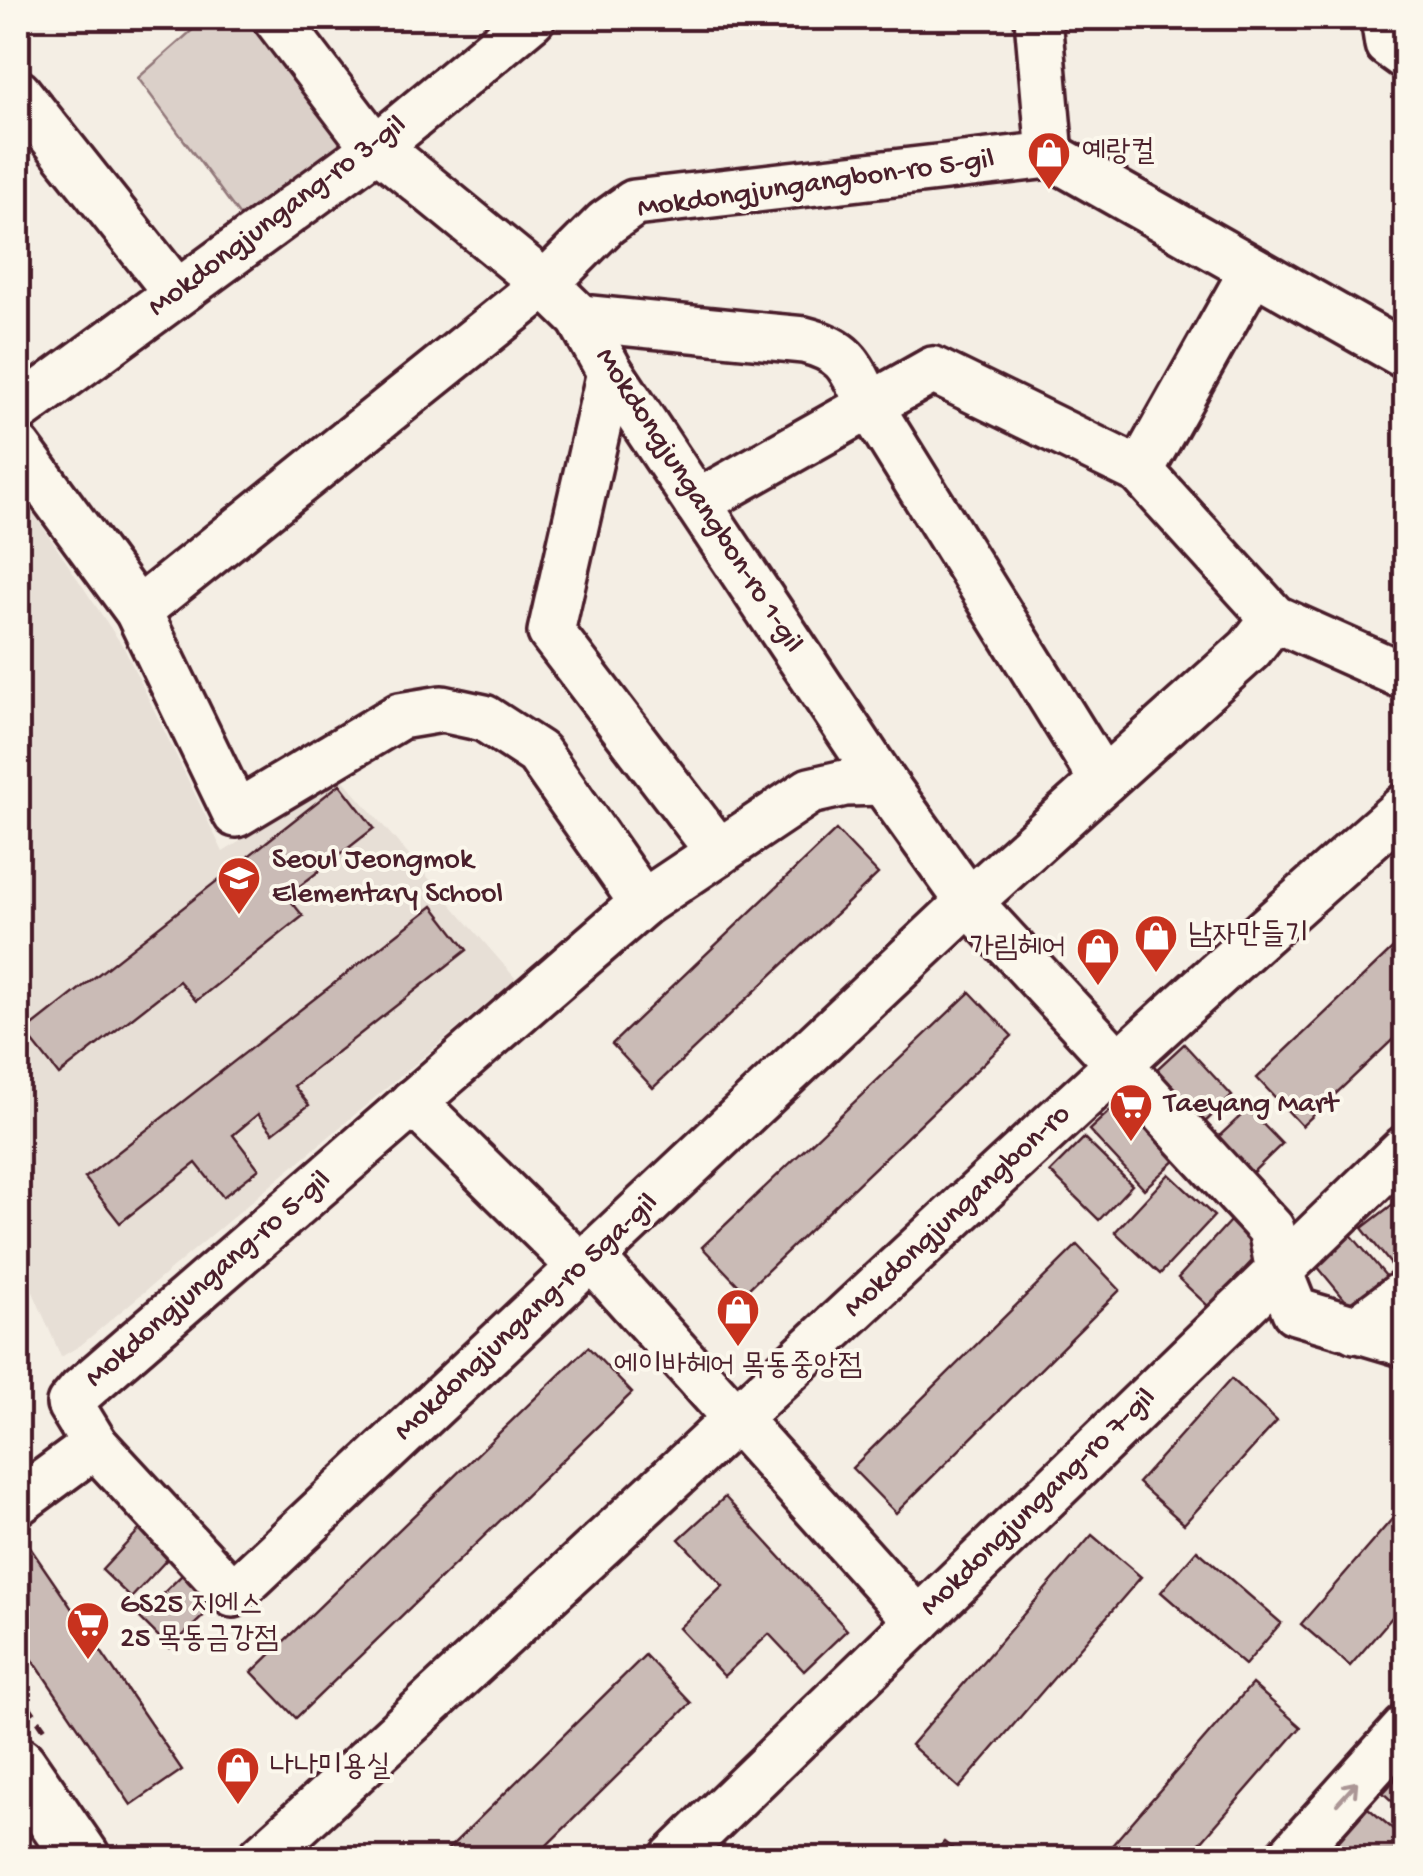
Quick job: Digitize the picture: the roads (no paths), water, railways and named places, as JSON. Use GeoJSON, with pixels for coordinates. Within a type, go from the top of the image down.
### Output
{"type":"FeatureCollection","features":[{"type":"Feature","properties":{"kind":"main road"},"geometry":{"type":"LineString","coordinates":[[18,1766],[82,1858]]}},
{"type":"Feature","properties":{"kind":"street","name":"Mokdongjungangbon-ro 1-gil"},"geometry":{"type":"LineString","coordinates":[[276,18],[377,146],[545,284],[580,318],[610,372],[697,503],[968,902],[1271,1229],[1278,1272],[1295,1311],[1406,1344]]}},
{"type":"Feature","properties":{"kind":"street","name":"Mokdongjungang-ro 3-gil"},"geometry":{"type":"LineString","coordinates":[[18,410],[377,146],[532,18]]}},
{"type":"Feature","properties":{"kind":"street"},"geometry":{"type":"LineString","coordinates":[[1038,18],[1050,154],[1406,356]]}},
{"type":"Feature","properties":{"kind":"street"},"geometry":{"type":"LineString","coordinates":[[1384,18],[1388,44],[1406,56]]}},
{"type":"Feature","properties":{"kind":"street"},"geometry":{"type":"LineString","coordinates":[[18,93],[177,293]]}},
{"type":"Feature","properties":{"kind":"street","name":"Mokdongjungangbon-ro 5-gil"},"geometry":{"type":"LineString","coordinates":[[138,611],[545,284],[606,223],[634,204],[1050,154]]}},
{"type":"Feature","properties":{"kind":"street"},"geometry":{"type":"LineString","coordinates":[[1140,471],[1253,270]]}},
{"type":"Feature","properties":{"kind":"street"},"geometry":{"type":"LineString","coordinates":[[580,318],[793,338],[826,345],[847,360],[870,406],[1103,780]]}},
{"type":"Feature","properties":{"kind":"street"},"geometry":{"type":"LineString","coordinates":[[697,503],[932,370],[1140,471],[1274,618],[1406,677]]}},
{"type":"Feature","properties":{"kind":"street"},"geometry":{"type":"LineString","coordinates":[[610,372],[551,632],[719,852]]}},
{"type":"Feature","properties":{"kind":"street"},"geometry":{"type":"LineString","coordinates":[[18,448],[138,611],[236,814],[400,716],[442,709],[484,718],[538,752],[643,903]]}},
{"type":"Feature","properties":{"kind":"street"},"geometry":{"type":"LineString","coordinates":[[968,902],[1250,649],[1274,618]]}},
{"type":"Feature","properties":{"kind":"street","name":"Mokdongjungang-ro 5-gil"},"geometry":{"type":"LineString","coordinates":[[95,1445],[70,1404],[80,1391],[643,903],[810,792],[845,782],[883,782]]}},
{"type":"Feature","properties":{"kind":"street","name":"Mokdongjungangbon-ro"},"geometry":{"type":"LineString","coordinates":[[261,1858],[1118,1064],[1406,806]]}},
{"type":"Feature","properties":{"kind":"street","name":"Mokdongjungang-ro 5ga-gil"},"geometry":{"type":"LineString","coordinates":[[95,1445],[233,1594],[968,902]]}},
{"type":"Feature","properties":{"kind":"street"},"geometry":{"type":"LineString","coordinates":[[413,1102],[586,1262],[918,1621]]}},
{"type":"Feature","properties":{"kind":"street","name":"Mokdongjungang-ro 7-gil"},"geometry":{"type":"LineString","coordinates":[[673,1858],[1406,1148]]}},
{"type":"Feature","properties":{"kind":"street"},"geometry":{"type":"LineString","coordinates":[[1355,1330],[1406,1292]]}},
{"type":"Feature","properties":{"kind":"street"},"geometry":{"type":"LineString","coordinates":[[18,1502],[95,1445]]}},
{"type":"Feature","properties":{"kind":"street"},"geometry":{"type":"LineString","coordinates":[[1289,1858],[1406,1728]]}},
{"type":"Feature","properties":{"kind":"place","name":"예랑컬"},"geometry":{"type":"Point","coordinates":[1049,191]}},
{"type":"Feature","properties":{"kind":"place","name":"Seoul Jeongmok Elementary School"},"geometry":{"type":"Point","coordinates":[239,916]}},
{"type":"Feature","properties":{"kind":"place","name":"남자만들기"},"geometry":{"type":"Point","coordinates":[1156,974]}},
{"type":"Feature","properties":{"kind":"place","name":"가림헤어"},"geometry":{"type":"Point","coordinates":[1098,987]}},
{"type":"Feature","properties":{"kind":"place","name":"Taeyang Mart"},"geometry":{"type":"Point","coordinates":[1131,1143]}},
{"type":"Feature","properties":{"kind":"place","name":"에이바헤어 목동중앙점"},"geometry":{"type":"Point","coordinates":[738,1348]}},
{"type":"Feature","properties":{"kind":"place","name":"GS25 지에스 25 목동금강점"},"geometry":{"type":"Point","coordinates":[88,1661]}},
{"type":"Feature","properties":{"kind":"place","name":"나나미용실"},"geometry":{"type":"Point","coordinates":[238,1806]}}]}
